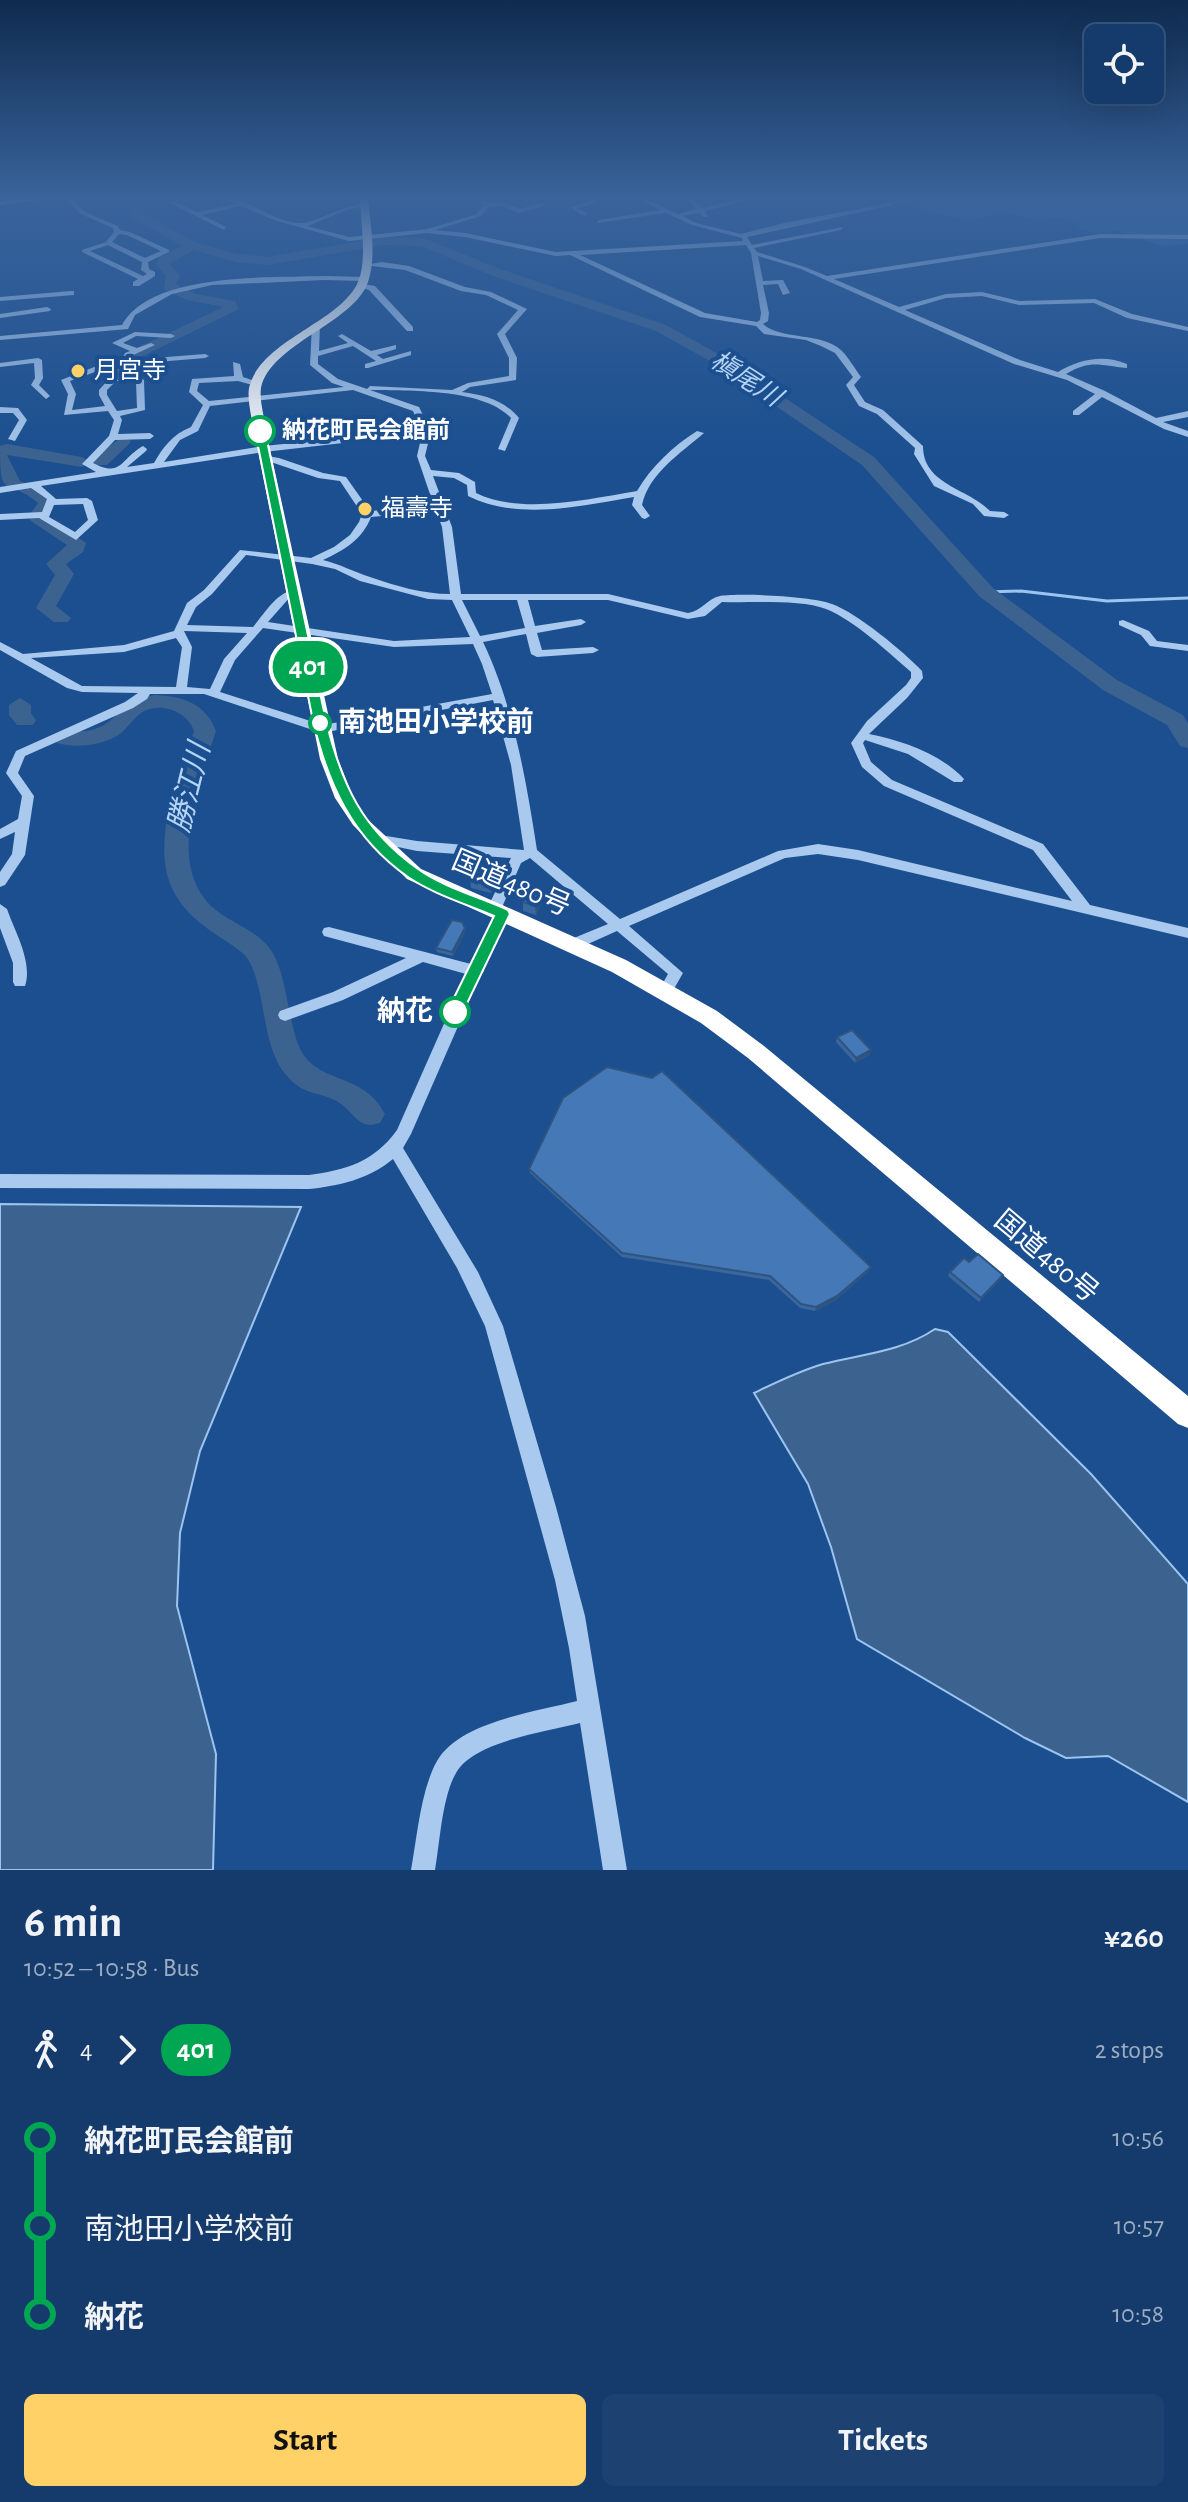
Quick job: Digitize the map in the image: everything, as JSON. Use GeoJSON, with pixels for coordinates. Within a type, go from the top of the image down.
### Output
{"type":"FeatureCollection","features":[{"type":"Feature","properties":{"kind":"highway"},"geometry":{"type":"LineString","coordinates":[[256,393],[283,350],[348,303],[356,283]]}},
{"type":"Feature","properties":{"kind":"highway","name":"国道480号"},"geometry":{"type":"LineString","coordinates":[[256,393],[264,453],[329,759],[344,798],[374,838],[414,874],[574,944],[666,990],[756,1052],[1188,1414]]}},
{"type":"Feature","properties":{"kind":"street"},"geometry":{"type":"LineString","coordinates":[[0,338],[125,327],[132,314],[176,290],[211,283]]}},
{"type":"Feature","properties":{"kind":"street"},"geometry":{"type":"LineString","coordinates":[[371,283],[410,329]]}},
{"type":"Feature","properties":{"kind":"street"},"geometry":{"type":"LineString","coordinates":[[450,283],[494,295],[501,302],[523,309],[501,334],[513,358],[513,378],[468,385],[453,393]]}},
{"type":"Feature","properties":{"kind":"street"},"geometry":{"type":"LineString","coordinates":[[635,283],[703,315],[758,324],[767,332],[807,338],[838,351],[855,371],[857,377],[850,385],[862,404],[880,412],[920,448],[918,454],[934,481],[976,502],[987,514],[1004,515]]}},
{"type":"Feature","properties":{"kind":"street"},"geometry":{"type":"LineString","coordinates":[[758,324],[764,321],[765,313],[759,283]]}},
{"type":"Feature","properties":{"kind":"street"},"geometry":{"type":"LineString","coordinates":[[781,283],[786,293]]}},
{"type":"Feature","properties":{"kind":"street"},"geometry":{"type":"LineString","coordinates":[[840,283],[1017,362],[1060,374],[1154,421],[1188,434]]}},
{"type":"Feature","properties":{"kind":"street"},"geometry":{"type":"LineString","coordinates":[[0,299],[71,293]]}},
{"type":"Feature","properties":{"kind":"street"},"geometry":{"type":"LineString","coordinates":[[901,309],[946,296],[982,294],[1019,303],[1095,301],[1130,316],[1188,329]]}},
{"type":"Feature","properties":{"kind":"street"},"geometry":{"type":"LineString","coordinates":[[53,295],[47,309],[47,323],[56,324],[56,333]]}},
{"type":"Feature","properties":{"kind":"street"},"geometry":{"type":"LineString","coordinates":[[0,316],[47,309]]}},
{"type":"Feature","properties":{"kind":"street"},"geometry":{"type":"LineString","coordinates":[[316,326],[314,365],[330,379],[416,409],[427,431],[421,456],[452,554],[456,598],[477,639],[498,696],[517,765],[531,852],[676,973],[666,990]]}},
{"type":"Feature","properties":{"kind":"street"},"geometry":{"type":"LineString","coordinates":[[0,329],[12,327]]}},
{"type":"Feature","properties":{"kind":"street"},"geometry":{"type":"LineString","coordinates":[[137,351],[116,343],[135,334],[171,336]]}},
{"type":"Feature","properties":{"kind":"street"},"geometry":{"type":"LineString","coordinates":[[342,336],[383,362]]}},
{"type":"Feature","properties":{"kind":"street"},"geometry":{"type":"LineString","coordinates":[[313,355],[353,344]]}},
{"type":"Feature","properties":{"kind":"street"},"geometry":{"type":"LineString","coordinates":[[105,474],[90,467],[87,460],[113,437],[118,420],[103,395],[128,355],[151,345]]}},
{"type":"Feature","properties":{"kind":"street"},"geometry":{"type":"LineString","coordinates":[[370,354],[393,347]]}},
{"type":"Feature","properties":{"kind":"street"},"geometry":{"type":"LineString","coordinates":[[368,366],[408,353]]}},
{"type":"Feature","properties":{"kind":"street"},"geometry":{"type":"LineString","coordinates":[[113,378],[140,380],[141,410],[67,413],[72,394],[64,382],[98,368],[152,367],[154,360],[205,356]]}},
{"type":"Feature","properties":{"kind":"street"},"geometry":{"type":"LineString","coordinates":[[0,365],[38,360],[39,378],[35,385],[46,396]]}},
{"type":"Feature","properties":{"kind":"street"},"geometry":{"type":"LineString","coordinates":[[1060,374],[1076,365],[1114,360],[1124,366]]}},
{"type":"Feature","properties":{"kind":"street"},"geometry":{"type":"LineString","coordinates":[[236,364],[239,378],[256,393]]}},
{"type":"Feature","properties":{"kind":"street"},"geometry":{"type":"LineString","coordinates":[[207,404],[193,392],[195,381],[239,378]]}},
{"type":"Feature","properties":{"kind":"street"},"geometry":{"type":"LineString","coordinates":[[350,403],[354,388]]}},
{"type":"Feature","properties":{"kind":"street"},"geometry":{"type":"LineString","coordinates":[[207,404],[256,393],[354,388],[453,393],[494,400],[513,413],[514,424],[502,449]]}},
{"type":"Feature","properties":{"kind":"street"},"geometry":{"type":"LineString","coordinates":[[1076,413],[1102,393]]}},
{"type":"Feature","properties":{"kind":"street"},"geometry":{"type":"LineString","coordinates":[[158,465],[164,451],[182,433],[195,429],[207,404]]}},
{"type":"Feature","properties":{"kind":"street"},"geometry":{"type":"LineString","coordinates":[[5,407],[15,410],[23,420],[12,439]]}},
{"type":"Feature","properties":{"kind":"street"},"geometry":{"type":"LineString","coordinates":[[1154,421],[1188,414]]}},
{"type":"Feature","properties":{"kind":"street"},"geometry":{"type":"LineString","coordinates":[[324,423],[337,441]]}},
{"type":"Feature","properties":{"kind":"street"},"geometry":{"type":"LineString","coordinates":[[0,490],[158,465],[427,431]]}},
{"type":"Feature","properties":{"kind":"street"},"geometry":{"type":"LineString","coordinates":[[645,516],[637,505],[638,494],[661,466],[700,433]]}},
{"type":"Feature","properties":{"kind":"street"},"geometry":{"type":"LineString","coordinates":[[113,437],[150,436]]}},
{"type":"Feature","properties":{"kind":"street"},"geometry":{"type":"LineString","coordinates":[[118,471],[143,449]]}},
{"type":"Feature","properties":{"kind":"street"},"geometry":{"type":"LineString","coordinates":[[264,453],[313,476],[343,479],[367,514]]}},
{"type":"Feature","properties":{"kind":"street"},"geometry":{"type":"LineString","coordinates":[[428,473],[456,475],[472,484],[471,494],[476,498],[508,506],[586,502],[638,494]]}},
{"type":"Feature","properties":{"kind":"street"},"geometry":{"type":"LineString","coordinates":[[33,485],[48,493],[52,502]]}},
{"type":"Feature","properties":{"kind":"street"},"geometry":{"type":"LineString","coordinates":[[0,517],[41,515],[76,537],[93,520],[87,501],[52,502],[41,515]]}},
{"type":"Feature","properties":{"kind":"street"},"geometry":{"type":"LineString","coordinates":[[367,514],[439,508]]}},
{"type":"Feature","properties":{"kind":"street"},"geometry":{"type":"LineString","coordinates":[[312,561],[327,556],[358,531],[367,514]]}},
{"type":"Feature","properties":{"kind":"street"},"geometry":{"type":"LineString","coordinates":[[179,630],[191,605],[208,592],[244,552],[312,561],[416,594],[456,598],[618,597],[664,612],[695,616],[719,599],[776,599],[829,606],[872,633],[916,671],[917,678],[911,687],[868,722],[857,743],[872,772],[888,783],[990,829],[1031,843],[1086,909]]}},
{"type":"Feature","properties":{"kind":"street"},"geometry":{"type":"LineString","coordinates":[[214,693],[230,659],[292,592]]}},
{"type":"Feature","properties":{"kind":"street"},"geometry":{"type":"LineString","coordinates":[[522,598],[537,654],[593,650]]}},
{"type":"Feature","properties":{"kind":"street"},"geometry":{"type":"LineString","coordinates":[[23,658],[30,655],[94,654],[144,644],[179,630],[258,627],[381,643],[477,639],[581,622]]}},
{"type":"Feature","properties":{"kind":"street"},"geometry":{"type":"LineString","coordinates":[[1123,623],[1145,633],[1154,644],[1188,648]]}},
{"type":"Feature","properties":{"kind":"street"},"geometry":{"type":"LineString","coordinates":[[179,630],[187,647],[181,689]]}},
{"type":"Feature","properties":{"kind":"street"},"geometry":{"type":"LineString","coordinates":[[0,645],[71,686],[82,689],[181,689],[214,693],[322,729],[498,696]]}},
{"type":"Feature","properties":{"kind":"street"},"geometry":{"type":"LineString","coordinates":[[0,882],[15,862],[28,796],[12,773],[17,759],[26,749],[129,705],[143,697],[145,690]]}},
{"type":"Feature","properties":{"kind":"street"},"geometry":{"type":"LineString","coordinates":[[861,736],[899,745],[940,765],[958,779]]}},
{"type":"Feature","properties":{"kind":"street"},"geometry":{"type":"LineString","coordinates":[[0,765],[17,759]]}},
{"type":"Feature","properties":{"kind":"street"},"geometry":{"type":"LineString","coordinates":[[0,835],[24,821]]}},
{"type":"Feature","properties":{"kind":"street"},"geometry":{"type":"LineString","coordinates":[[374,838],[515,855],[531,852]]}},
{"type":"Feature","properties":{"kind":"street"},"geometry":{"type":"LineString","coordinates":[[574,944],[783,854],[818,849],[858,855],[1188,933]]}},
{"type":"Feature","properties":{"kind":"street"},"geometry":{"type":"LineString","coordinates":[[0,1181],[309,1182],[340,1179],[359,1173],[394,1149],[502,914],[496,905],[516,860],[531,852]]}},
{"type":"Feature","properties":{"kind":"street"},"geometry":{"type":"LineString","coordinates":[[0,909],[20,963],[20,982]]}},
{"type":"Feature","properties":{"kind":"street"},"geometry":{"type":"LineString","coordinates":[[329,932],[477,971]]}},
{"type":"Feature","properties":{"kind":"street"},"geometry":{"type":"LineString","coordinates":[[285,1015],[338,996],[423,956]]}},
{"type":"Feature","properties":{"kind":"street"},"geometry":{"type":"LineString","coordinates":[[394,1149],[410,1167],[423,1195],[483,1294],[494,1326],[573,1614],[590,1709],[606,1830],[615,1870]]}},
{"type":"Feature","properties":{"kind":"street"},"geometry":{"type":"LineString","coordinates":[[423,1870],[436,1799],[445,1769],[458,1751],[480,1738],[590,1709]]}},
{"type":"Feature","properties":{"kind":"shaded area"},"geometry":{"type":"Polygon","coordinates":[[[0,1204],[301,1207],[200,1451],[180,1533],[177,1606],[216,1754],[213,1870],[0,1870],[0,1204]]]}},
{"type":"Feature","properties":{"kind":"shaded area"},"geometry":{"type":"Polygon","coordinates":[[[935,1329],[948,1332],[1091,1474],[1188,1584],[1188,1802],[1108,1756],[1066,1758],[1025,1738],[857,1639],[831,1547],[808,1484],[754,1393],[823,1364],[895,1348],[935,1329]]]}},
{"type":"Feature","properties":{"kind":"building"},"geometry":{"type":"Polygon","coordinates":[[[479,864],[498,869],[490,884],[470,879],[479,864]]]}},
{"type":"Feature","properties":{"kind":"building"},"geometry":{"type":"Polygon","coordinates":[[[530,888],[543,891],[535,906],[523,902],[530,888]]]}},
{"type":"Feature","properties":{"kind":"building"},"geometry":{"type":"Polygon","coordinates":[[[452,920],[462,922],[465,928],[452,952],[436,948],[452,920]]]}},
{"type":"Feature","properties":{"kind":"building"},"geometry":{"type":"Polygon","coordinates":[[[852,1030],[871,1050],[856,1058],[837,1037],[852,1030]]]}},
{"type":"Feature","properties":{"kind":"building"},"geometry":{"type":"Polygon","coordinates":[[[607,1067],[652,1078],[662,1071],[871,1267],[837,1296],[816,1307],[801,1304],[770,1276],[622,1253],[529,1169],[563,1098],[607,1067]]]}},
{"type":"Feature","properties":{"kind":"building"},"geometry":{"type":"Polygon","coordinates":[[[978,1254],[1003,1275],[981,1298],[950,1272],[964,1258],[969,1262],[978,1254]]]}},
{"type":"Feature","properties":{"kind":"waterway","name":"勝江川"},"geometry":{"type":"LineString","coordinates":[[130,366],[135,354],[232,309],[230,304],[192,297],[169,286],[170,283]]}},
{"type":"Feature","properties":{"kind":"waterway","name":"槇尾川"},"geometry":{"type":"LineString","coordinates":[[528,283],[661,328],[715,358],[868,461],[986,592],[1110,685],[1175,720],[1188,741]]}},
{"type":"Feature","properties":{"kind":"waterway","name":"勝江川"},"geometry":{"type":"LineString","coordinates":[[101,461],[123,441]]}},
{"type":"Feature","properties":{"kind":"waterway","name":"勝江川"},"geometry":{"type":"LineString","coordinates":[[0,452],[7,449],[82,462]]}},
{"type":"Feature","properties":{"kind":"waterway","name":"勝江川"},"geometry":{"type":"LineString","coordinates":[[0,457],[14,485],[39,495],[47,502],[37,517],[77,543],[76,548],[55,564],[65,574],[46,608],[61,618]]}},
{"type":"Feature","properties":{"kind":"waterway"},"geometry":{"type":"LineString","coordinates":[[986,592],[1021,591],[1107,601],[1188,598]]}},
{"type":"Feature","properties":{"kind":"waterway","name":"勝江川"},"geometry":{"type":"LineString","coordinates":[[65,738],[103,734],[145,703],[177,704],[187,708],[202,722],[205,731],[179,825],[177,850],[187,894],[202,912],[261,956],[290,1060],[311,1079],[350,1094],[370,1114]]}},
{"type":"Feature","properties":{"kind":"waterway","name":"勝江川"},"geometry":{"type":"LineString","coordinates":[[20,705],[20,715],[25,720]]}},
{"type":"Feature","properties":{"kind":"bus line","name":"401"},"geometry":{"type":"LineString","coordinates":[[260,431],[319,721],[344,798],[374,838],[414,874],[502,914],[455,1012]]}},
{"type":"Feature","properties":{"kind":"place","name":"月宮寺"},"geometry":{"type":"Point","coordinates":[78,371]}},
{"type":"Feature","properties":{"kind":"place","name":"納花町民会館前"},"geometry":{"type":"Point","coordinates":[260,431]}},
{"type":"Feature","properties":{"kind":"place","name":"福壽寺"},"geometry":{"type":"Point","coordinates":[365,509]}},
{"type":"Feature","properties":{"kind":"place","name":"南池田小学校前"},"geometry":{"type":"Point","coordinates":[320,723]}},
{"type":"Feature","properties":{"kind":"place","name":"納花"},"geometry":{"type":"Point","coordinates":[455,1012]}}]}
